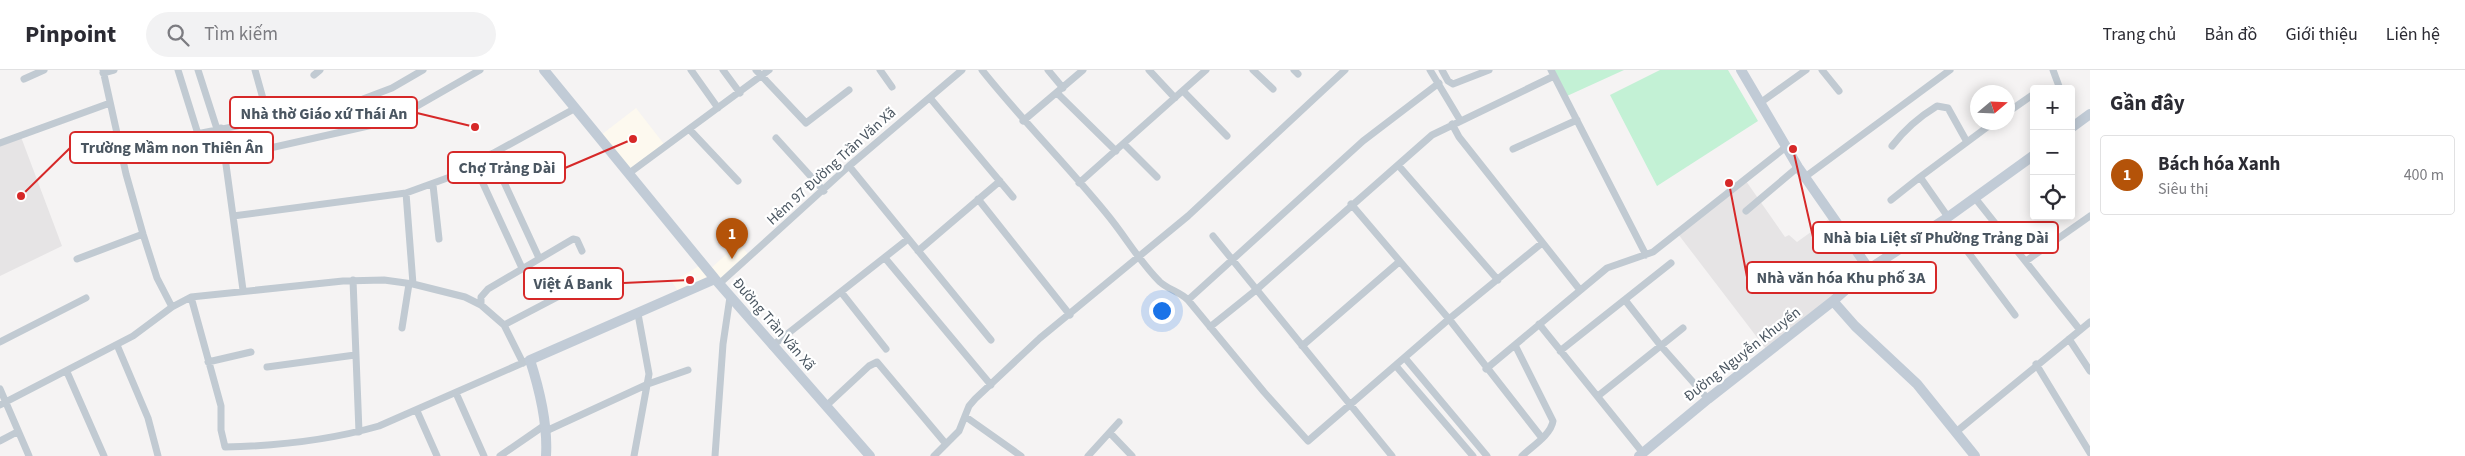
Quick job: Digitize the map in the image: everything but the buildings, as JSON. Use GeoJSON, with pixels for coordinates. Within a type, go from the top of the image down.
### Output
{"type":"FeatureCollection","features":[{"type":"Feature","properties":{"kind":"street"},"geometry":{"type":"LineString","coordinates":[[24,79],[44,70]]}},
{"type":"Feature","properties":{"kind":"street"},"geometry":{"type":"LineString","coordinates":[[114,70],[103,71],[120,149],[157,278],[172,307]]}},
{"type":"Feature","properties":{"kind":"street"},"geometry":{"type":"LineString","coordinates":[[178,70],[198,134]]}},
{"type":"Feature","properties":{"kind":"street"},"geometry":{"type":"LineString","coordinates":[[198,70],[219,129],[226,158],[242,290]]}},
{"type":"Feature","properties":{"kind":"street"},"geometry":{"type":"LineString","coordinates":[[255,70],[269,120]]}},
{"type":"Feature","properties":{"kind":"street"},"geometry":{"type":"LineString","coordinates":[[314,75],[320,70]]}},
{"type":"Feature","properties":{"kind":"street"},"geometry":{"type":"LineString","coordinates":[[364,99],[392,88],[423,70]]}},
{"type":"Feature","properties":{"kind":"street"},"geometry":{"type":"LineString","coordinates":[[226,158],[377,124],[405,113],[480,70]]}},
{"type":"Feature","properties":{"kind":"street","name":"Đường Trần Văn Xã"},"geometry":{"type":"LineString","coordinates":[[544,70],[717,282],[870,456]]}},
{"type":"Feature","properties":{"kind":"street"},"geometry":{"type":"LineString","coordinates":[[691,70],[718,108]]}},
{"type":"Feature","properties":{"kind":"street"},"geometry":{"type":"LineString","coordinates":[[723,70],[740,93]]}},
{"type":"Feature","properties":{"kind":"street"},"geometry":{"type":"LineString","coordinates":[[756,70],[806,124],[850,90]]}},
{"type":"Feature","properties":{"kind":"street"},"geometry":{"type":"LineString","coordinates":[[628,174],[769,70]]}},
{"type":"Feature","properties":{"kind":"street"},"geometry":{"type":"LineString","coordinates":[[880,70],[892,87]]}},
{"type":"Feature","properties":{"kind":"street","name":"Hẻm 97 Đường Trần Văn Xã"},"geometry":{"type":"LineString","coordinates":[[717,282],[961,70]]}},
{"type":"Feature","properties":{"kind":"street"},"geometry":{"type":"LineString","coordinates":[[982,70],[1023,121],[1106,214],[1138,258],[1169,290],[1182,294],[1188,300],[1308,441],[1449,319],[1542,243]]}},
{"type":"Feature","properties":{"kind":"street"},"geometry":{"type":"LineString","coordinates":[[1048,70],[1063,88]]}},
{"type":"Feature","properties":{"kind":"street"},"geometry":{"type":"LineString","coordinates":[[1023,121],[1083,70]]}},
{"type":"Feature","properties":{"kind":"street"},"geometry":{"type":"LineString","coordinates":[[1149,70],[1175,98]]}},
{"type":"Feature","properties":{"kind":"street"},"geometry":{"type":"LineString","coordinates":[[1079,183],[1206,70]]}},
{"type":"Feature","properties":{"kind":"street"},"geometry":{"type":"LineString","coordinates":[[1253,70],[1274,89]]}},
{"type":"Feature","properties":{"kind":"street"},"geometry":{"type":"LineString","coordinates":[[934,456],[959,431],[969,406],[1040,338],[1138,258],[1226,181],[1345,70]]}},
{"type":"Feature","properties":{"kind":"street"},"geometry":{"type":"LineString","coordinates":[[1430,70],[1460,120]]}},
{"type":"Feature","properties":{"kind":"street"},"geometry":{"type":"LineString","coordinates":[[1442,70],[1448,81],[1453,84],[1489,70]]}},
{"type":"Feature","properties":{"kind":"street"},"geometry":{"type":"LineString","coordinates":[[1741,70],[1798,167],[1869,269]]}},
{"type":"Feature","properties":{"kind":"street"},"geometry":{"type":"LineString","coordinates":[[1760,104],[1806,70]]}},
{"type":"Feature","properties":{"kind":"street"},"geometry":{"type":"LineString","coordinates":[[1822,70],[1839,91]]}},
{"type":"Feature","properties":{"kind":"street"},"geometry":{"type":"LineString","coordinates":[[1805,177],[1950,70]]}},
{"type":"Feature","properties":{"kind":"street"},"geometry":{"type":"LineString","coordinates":[[2053,70],[2059,85]]}},
{"type":"Feature","properties":{"kind":"street"},"geometry":{"type":"LineString","coordinates":[[1210,327],[1256,290],[1351,204],[1432,135],[1553,73],[1646,255]]}},
{"type":"Feature","properties":{"kind":"street"},"geometry":{"type":"LineString","coordinates":[[1188,300],[1363,141],[1439,83]]}},
{"type":"Feature","properties":{"kind":"street"},"geometry":{"type":"LineString","coordinates":[[1183,91],[1227,136]]}},
{"type":"Feature","properties":{"kind":"street"},"geometry":{"type":"LineString","coordinates":[[1057,93],[1116,151]]}},
{"type":"Feature","properties":{"kind":"street"},"geometry":{"type":"LineString","coordinates":[[2015,107],[2030,97]]}},
{"type":"Feature","properties":{"kind":"street"},"geometry":{"type":"LineString","coordinates":[[930,98],[1013,197]]}},
{"type":"Feature","properties":{"kind":"street"},"geometry":{"type":"LineString","coordinates":[[0,143],[110,104]]}},
{"type":"Feature","properties":{"kind":"street"},"geometry":{"type":"LineString","coordinates":[[1892,146],[1905,129],[1920,116],[1937,106],[1948,108],[1968,142]]}},
{"type":"Feature","properties":{"kind":"street"},"geometry":{"type":"LineString","coordinates":[[233,216],[406,193],[433,185],[574,109]]}},
{"type":"Feature","properties":{"kind":"street"},"geometry":{"type":"LineString","coordinates":[[2075,122],[2090,114]]}},
{"type":"Feature","properties":{"kind":"street"},"geometry":{"type":"LineString","coordinates":[[120,149],[293,115]]}},
{"type":"Feature","properties":{"kind":"street"},"geometry":{"type":"LineString","coordinates":[[1513,149],[1577,120]]}},
{"type":"Feature","properties":{"kind":"street"},"geometry":{"type":"LineString","coordinates":[[1452,124],[1459,137],[1580,290]]}},
{"type":"Feature","properties":{"kind":"street"},"geometry":{"type":"LineString","coordinates":[[688,130],[738,181]]}},
{"type":"Feature","properties":{"kind":"street"},"geometry":{"type":"LineString","coordinates":[[1891,200],[1984,130]]}},
{"type":"Feature","properties":{"kind":"street"},"geometry":{"type":"LineString","coordinates":[[776,138],[824,191]]}},
{"type":"Feature","properties":{"kind":"street"},"geometry":{"type":"LineString","coordinates":[[1124,144],[1157,177]]}},
{"type":"Feature","properties":{"kind":"street"},"geometry":{"type":"LineString","coordinates":[[1486,369],[1608,268],[1653,252],[1786,148]]}},
{"type":"Feature","properties":{"kind":"street"},"geometry":{"type":"LineString","coordinates":[[491,154],[538,258]]}},
{"type":"Feature","properties":{"kind":"street","name":"Đường Nguyễn Khuyến"},"geometry":{"type":"LineString","coordinates":[[1641,454],[1834,301],[1869,269],[1946,219],[2030,158]]}},
{"type":"Feature","properties":{"kind":"street"},"geometry":{"type":"LineString","coordinates":[[474,164],[522,268]]}},
{"type":"Feature","properties":{"kind":"street"},"geometry":{"type":"LineString","coordinates":[[1398,165],[1498,280]]}},
{"type":"Feature","properties":{"kind":"street"},"geometry":{"type":"LineString","coordinates":[[849,166],[991,340]]}},
{"type":"Feature","properties":{"kind":"street"},"geometry":{"type":"LineString","coordinates":[[1746,211],[1798,167]]}},
{"type":"Feature","properties":{"kind":"street"},"geometry":{"type":"LineString","coordinates":[[1920,177],[1946,219],[2015,315]]}},
{"type":"Feature","properties":{"kind":"street"},"geometry":{"type":"LineString","coordinates":[[918,251],[1000,181]]}},
{"type":"Feature","properties":{"kind":"street"},"geometry":{"type":"LineString","coordinates":[[433,185],[439,239]]}},
{"type":"Feature","properties":{"kind":"street"},"geometry":{"type":"LineString","coordinates":[[402,328],[411,284],[406,193]]}},
{"type":"Feature","properties":{"kind":"street"},"geometry":{"type":"LineString","coordinates":[[1975,198],[2080,330]]}},
{"type":"Feature","properties":{"kind":"street"},"geometry":{"type":"LineString","coordinates":[[978,199],[1070,315]]}},
{"type":"Feature","properties":{"kind":"street"},"geometry":{"type":"LineString","coordinates":[[1351,204],[1449,319],[1486,369],[1542,438]]}},
{"type":"Feature","properties":{"kind":"street"},"geometry":{"type":"LineString","coordinates":[[2026,261],[2090,216]]}},
{"type":"Feature","properties":{"kind":"street"},"geometry":{"type":"LineString","coordinates":[[77,259],[143,234]]}},
{"type":"Feature","properties":{"kind":"street"},"geometry":{"type":"LineString","coordinates":[[1213,236],[1392,456]]}},
{"type":"Feature","properties":{"kind":"street"},"geometry":{"type":"LineString","coordinates":[[481,305],[483,293],[538,258],[576,238],[582,251]]}},
{"type":"Feature","properties":{"kind":"street"},"geometry":{"type":"LineString","coordinates":[[772,346],[908,239]]}},
{"type":"Feature","properties":{"kind":"street"},"geometry":{"type":"LineString","coordinates":[[885,258],[990,385]]}},
{"type":"Feature","properties":{"kind":"street"},"geometry":{"type":"LineString","coordinates":[[1302,346],[1399,262]]}},
{"type":"Feature","properties":{"kind":"street"},"geometry":{"type":"LineString","coordinates":[[1560,351],[1671,263]]}},
{"type":"Feature","properties":{"kind":"street"},"geometry":{"type":"LineString","coordinates":[[353,280],[359,432]]}},
{"type":"Feature","properties":{"kind":"street"},"geometry":{"type":"LineString","coordinates":[[3,403],[68,372],[118,345],[172,307],[191,297],[242,290],[353,280],[384,280],[411,284],[465,298],[481,305],[504,325],[527,362],[540,397],[545,428],[546,456]]}},
{"type":"Feature","properties":{"kind":"street"},"geometry":{"type":"LineString","coordinates":[[191,297],[220,406],[221,430],[225,447],[311,439],[359,432],[417,411],[638,314],[717,282]]}},
{"type":"Feature","properties":{"kind":"street"},"geometry":{"type":"LineString","coordinates":[[504,325],[567,292]]}},
{"type":"Feature","properties":{"kind":"street"},"geometry":{"type":"LineString","coordinates":[[841,292],[886,349]]}},
{"type":"Feature","properties":{"kind":"street"},"geometry":{"type":"LineString","coordinates":[[715,456],[723,344],[730,297]]}},
{"type":"Feature","properties":{"kind":"street"},"geometry":{"type":"LineString","coordinates":[[0,342],[86,298]]}},
{"type":"Feature","properties":{"kind":"street"},"geometry":{"type":"LineString","coordinates":[[1625,300],[1661,346],[1708,399]]}},
{"type":"Feature","properties":{"kind":"street"},"geometry":{"type":"LineString","coordinates":[[1834,301],[1855,326],[1916,384],[1975,456]]}},
{"type":"Feature","properties":{"kind":"street"},"geometry":{"type":"LineString","coordinates":[[634,456],[648,384],[648,362],[638,314]]}},
{"type":"Feature","properties":{"kind":"street"},"geometry":{"type":"LineString","coordinates":[[1956,432],[2036,364],[2090,322]]}},
{"type":"Feature","properties":{"kind":"street"},"geometry":{"type":"LineString","coordinates":[[1539,324],[1598,396],[1641,454]]}},
{"type":"Feature","properties":{"kind":"street"},"geometry":{"type":"LineString","coordinates":[[1598,396],[1683,328]]}},
{"type":"Feature","properties":{"kind":"street"},"geometry":{"type":"LineString","coordinates":[[2069,338],[2090,371]]}},
{"type":"Feature","properties":{"kind":"street"},"geometry":{"type":"LineString","coordinates":[[118,345],[148,418],[158,456]]}},
{"type":"Feature","properties":{"kind":"street"},"geometry":{"type":"LineString","coordinates":[[1516,345],[1554,421],[1542,438],[1522,456]]}},
{"type":"Feature","properties":{"kind":"street"},"geometry":{"type":"LineString","coordinates":[[208,362],[251,352]]}},
{"type":"Feature","properties":{"kind":"street"},"geometry":{"type":"LineString","coordinates":[[267,367],[356,356]]}},
{"type":"Feature","properties":{"kind":"street"},"geometry":{"type":"LineString","coordinates":[[1406,358],[1487,456]]}},
{"type":"Feature","properties":{"kind":"street"},"geometry":{"type":"LineString","coordinates":[[826,406],[868,366],[877,362],[946,444]]}},
{"type":"Feature","properties":{"kind":"street"},"geometry":{"type":"LineString","coordinates":[[2036,364],[2090,453]]}},
{"type":"Feature","properties":{"kind":"street"},"geometry":{"type":"LineString","coordinates":[[1396,366],[1473,456]]}},
{"type":"Feature","properties":{"kind":"street"},"geometry":{"type":"LineString","coordinates":[[500,456],[545,428],[648,384],[688,370]]}},
{"type":"Feature","properties":{"kind":"street"},"geometry":{"type":"LineString","coordinates":[[68,372],[104,456]]}},
{"type":"Feature","properties":{"kind":"street"},"geometry":{"type":"LineString","coordinates":[[0,389],[3,403],[29,456]]}},
{"type":"Feature","properties":{"kind":"street"},"geometry":{"type":"LineString","coordinates":[[456,393],[484,456]]}},
{"type":"Feature","properties":{"kind":"street"},"geometry":{"type":"LineString","coordinates":[[417,411],[437,456]]}},
{"type":"Feature","properties":{"kind":"street"},"geometry":{"type":"LineString","coordinates":[[966,417],[1021,456]]}},
{"type":"Feature","properties":{"kind":"street"},"geometry":{"type":"LineString","coordinates":[[1088,456],[1119,422]]}},
{"type":"Feature","properties":{"kind":"street"},"geometry":{"type":"LineString","coordinates":[[0,441],[17,432]]}},
{"type":"Feature","properties":{"kind":"street"},"geometry":{"type":"LineString","coordinates":[[1110,433],[1132,456]]}},
{"type":"Feature","properties":{"kind":"shaded area"},"geometry":{"type":"Polygon","coordinates":[[[636,108],[664,144],[630,169],[601,135],[636,108]]]}},
{"type":"Feature","properties":{"kind":"shaded area"},"geometry":{"type":"Polygon","coordinates":[[[21,137],[62,246],[0,276],[0,146],[21,137]]]}},
{"type":"Feature","properties":{"kind":"shaded area"},"geometry":{"type":"Polygon","coordinates":[[[1746,181],[1785,237],[1789,235],[1797,242],[1829,219],[1863,268],[1830,299],[1766,349],[1678,234],[1746,181]]]}},
{"type":"Feature","properties":{"kind":"shaded area"},"geometry":{"type":"Polygon","coordinates":[[[739,243],[749,255],[721,280],[711,268],[739,243]]]}},
{"type":"Feature","properties":{"kind":"shaded area"},"geometry":{"type":"Polygon","coordinates":[[[699,266],[709,278],[678,291],[672,282],[699,266]]]}},
{"type":"Feature","properties":{"kind":"green space"},"geometry":{"type":"Polygon","coordinates":[[[1554,70],[1624,70],[1567,96],[1554,70]]]}},
{"type":"Feature","properties":{"kind":"green space"},"geometry":{"type":"Polygon","coordinates":[[[1660,70],[1728,70],[1758,121],[1657,186],[1610,95],[1660,70]]]}},
{"type":"Feature","properties":{"kind":"place","name":"Nhà thờ Giáo xứ Thái An"},"geometry":{"type":"Point","coordinates":[475,127]}},
{"type":"Feature","properties":{"kind":"place","name":"Chợ Trảng Dài"},"geometry":{"type":"Point","coordinates":[633,139]}},
{"type":"Feature","properties":{"kind":"place","name":"Nhà bia Liệt sĩ Phường Trảng Dài"},"geometry":{"type":"Point","coordinates":[1793,149]}},
{"type":"Feature","properties":{"kind":"place","name":"Nhà văn hóa Khu phố 3A"},"geometry":{"type":"Point","coordinates":[1729,183]}},
{"type":"Feature","properties":{"kind":"place","name":"Trường Mầm non Thiên Ân"},"geometry":{"type":"Point","coordinates":[21,196]}},
{"type":"Feature","properties":{"kind":"place","name":"Bách hóa Xanh"},"geometry":{"type":"Point","coordinates":[732,259]}},
{"type":"Feature","properties":{"kind":"place","name":"Việt Á Bank"},"geometry":{"type":"Point","coordinates":[690,280]}}]}
